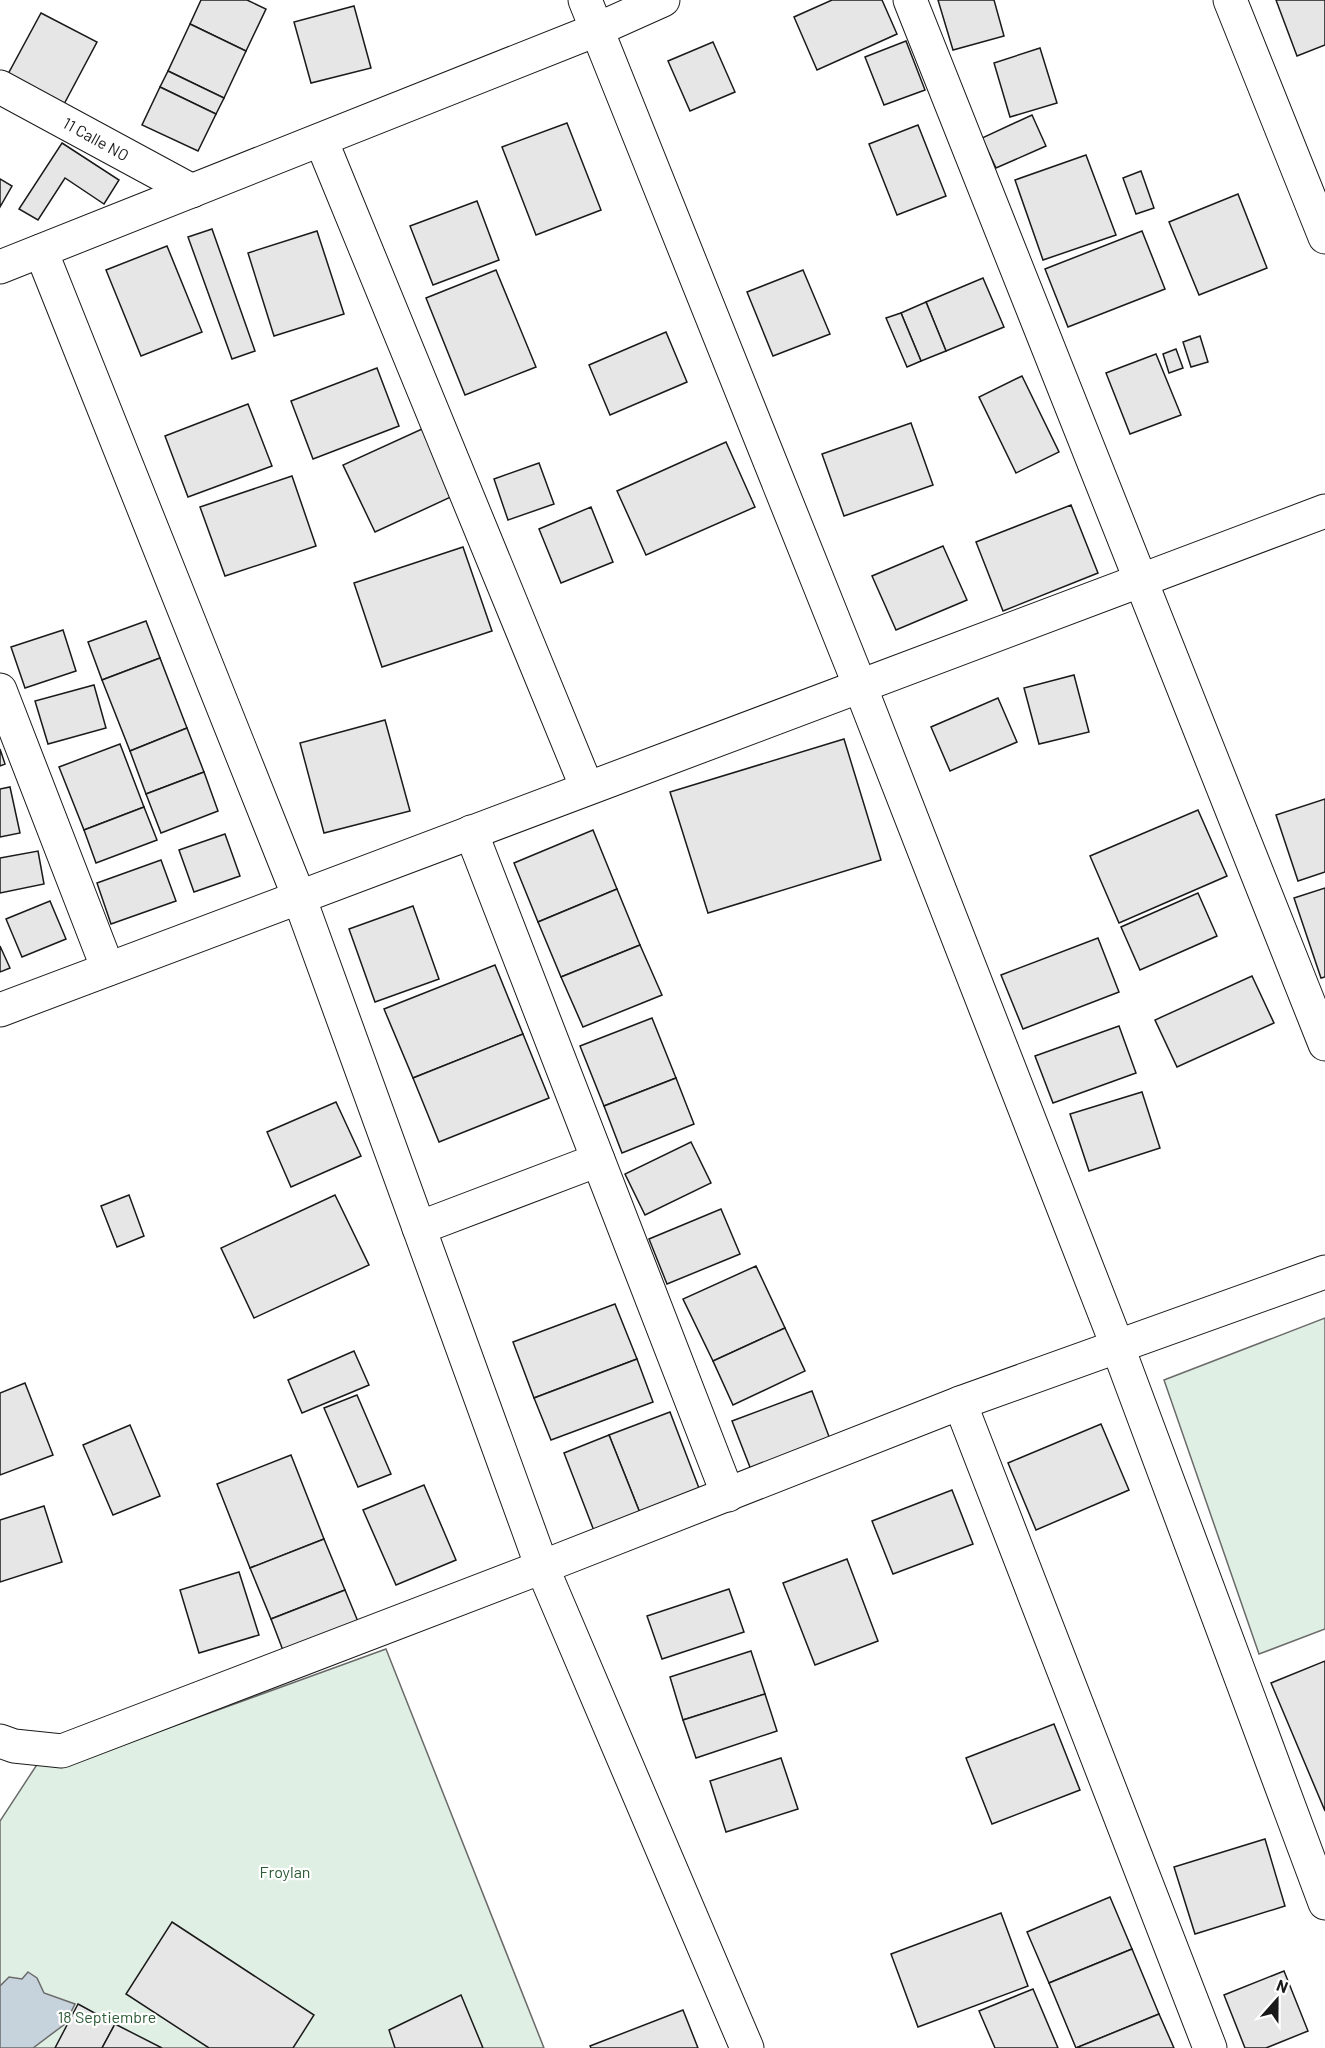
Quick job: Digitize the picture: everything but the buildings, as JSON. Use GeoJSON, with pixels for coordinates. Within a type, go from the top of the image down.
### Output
{"type":"FeatureCollection","features":[{"type":"Feature","properties":{"kind":"street"},"geometry":{"type":"LineString","coordinates":[[585,0],[860,686],[1117,1346],[1325,1903]]}},
{"type":"Feature","properties":{"kind":"street"},"geometry":{"type":"LineString","coordinates":[[0,267],[596,30],[663,0]]}},
{"type":"Feature","properties":{"kind":"street"},"geometry":{"type":"LineString","coordinates":[[910,0],[1325,1044]]}},
{"type":"Feature","properties":{"kind":"street"},"geometry":{"type":"LineString","coordinates":[[1230,0],[1325,237]]}},
{"type":"Feature","properties":{"kind":"street","name":"11 Calle NO"},"geometry":{"type":"LineString","coordinates":[[0,87],[192,191]]}},
{"type":"Feature","properties":{"kind":"street"},"geometry":{"type":"LineString","coordinates":[[321,140],[587,789]]}},
{"type":"Feature","properties":{"kind":"street"},"geometry":{"type":"LineString","coordinates":[[41,251],[299,897],[542,1567],[747,2048]]}},
{"type":"Feature","properties":{"kind":"street"},"geometry":{"type":"LineString","coordinates":[[0,1010],[1325,511]]}},
{"type":"Feature","properties":{"kind":"street"},"geometry":{"type":"LineString","coordinates":[[0,690],[108,969]]}},
{"type":"Feature","properties":{"kind":"street"},"geometry":{"type":"LineString","coordinates":[[471,832],[728,1495]]}},
{"type":"Feature","properties":{"kind":"street"},"geometry":{"type":"LineString","coordinates":[[419,1228],[598,1160]]}},
{"type":"Feature","properties":{"kind":"street"},"geometry":{"type":"LineString","coordinates":[[0,1741],[14,1746],[62,1751],[728,1495],[960,1403],[1325,1272]]}},
{"type":"Feature","properties":{"kind":"street"},"geometry":{"type":"LineString","coordinates":[[960,1403],[1210,2048]]}},
{"type":"Feature","properties":{"kind":"green space"},"geometry":{"type":"Polygon","coordinates":[[[1325,1318],[1325,1629],[1259,1654],[1164,1380],[1325,1318]]]}},
{"type":"Feature","properties":{"kind":"green space","name":"Froylan"},"geometry":{"type":"Polygon","coordinates":[[[386,1649],[544,2048],[0,2048],[0,1821],[38,1763],[69,1764],[386,1649]]]}},
{"type":"Feature","properties":{"kind":"shaded area"},"geometry":{"type":"Polygon","coordinates":[[[28,1972],[37,1978],[44,1993],[75,2004],[65,2024],[33,2048],[0,2048],[0,1986],[9,1977],[22,1979],[28,1972]]]}},
{"type":"Feature","properties":{"kind":"park label","name":"18 Septiembre"},"geometry":{"type":"Point","coordinates":[107,2017]}}]}
